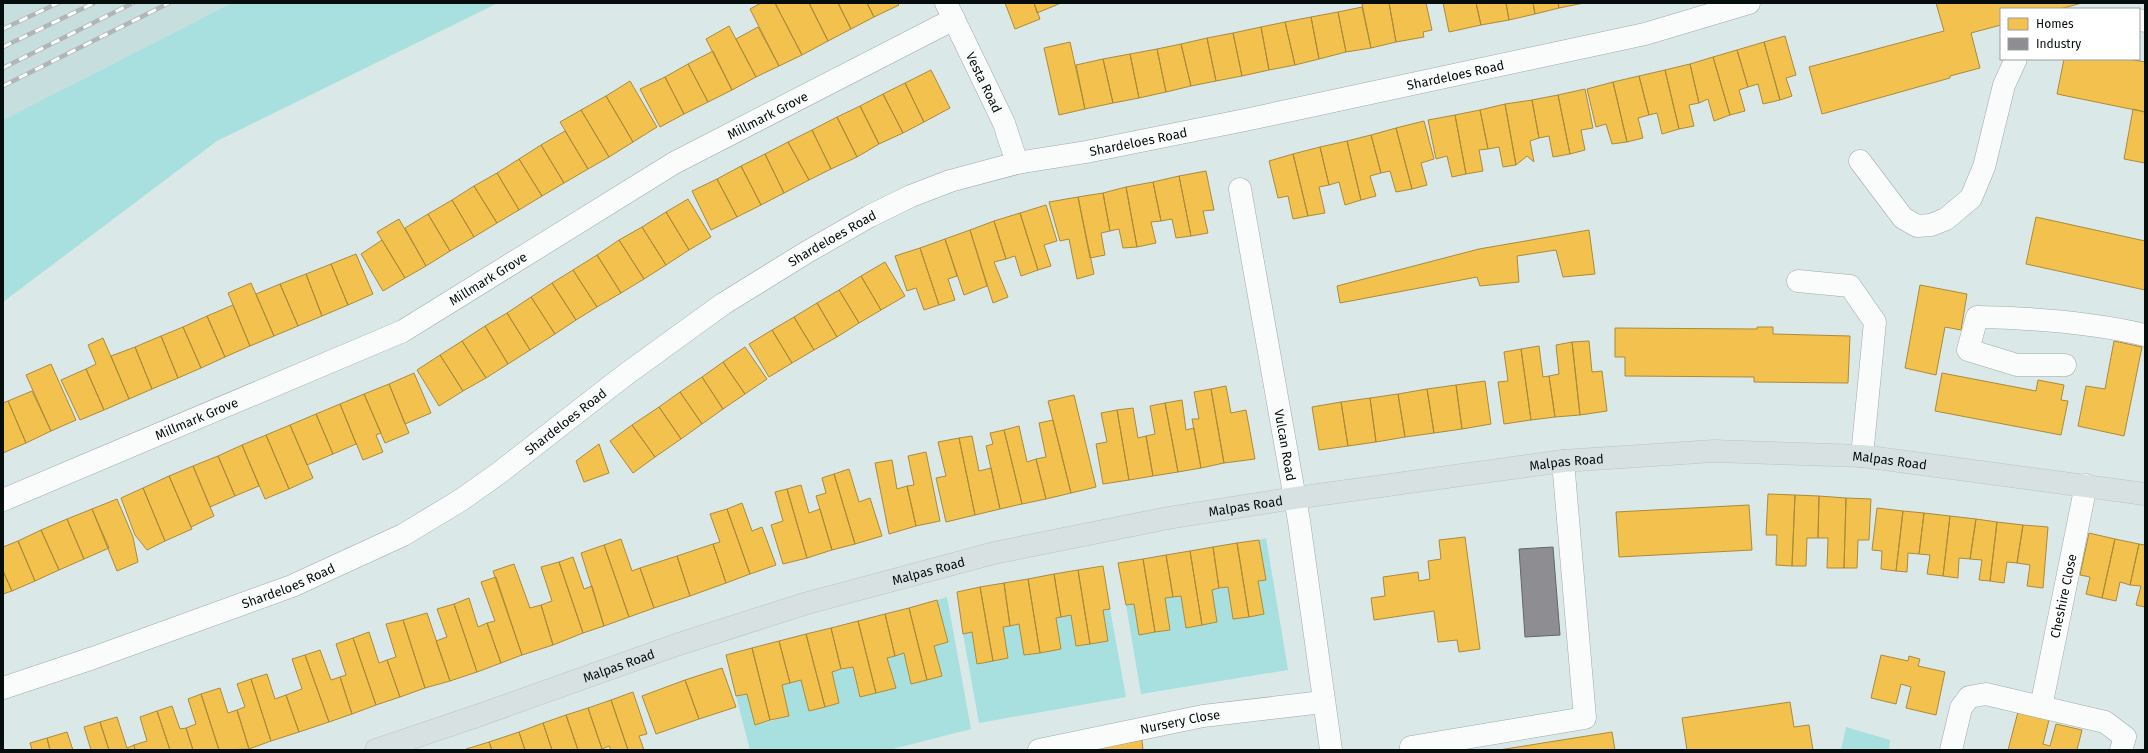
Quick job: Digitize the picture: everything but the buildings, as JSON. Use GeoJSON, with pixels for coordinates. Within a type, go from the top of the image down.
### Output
{"type":"FeatureCollection","features":[{"type":"Feature","properties":{"kind":"main road","name":"Malpas Road"},"geometry":{"type":"LineString","coordinates":[[376,750],[474,717],[676,644],[804,604],[994,553],[1168,518],[1295,498],[1563,461],[1714,451],[1862,456],[2145,492]]}},
{"type":"Feature","properties":{"kind":"street","name":"Shardeloes Road"},"geometry":{"type":"LineString","coordinates":[[3,688],[93,658],[292,586],[403,535],[460,500],[499,473],[625,375],[723,304],[807,252],[870,216],[911,196],[950,181],[1017,163],[1086,152],[1245,120],[1645,34],[1749,3]]}},
{"type":"Feature","properties":{"kind":"street","name":"Vesta Road"},"geometry":{"type":"LineString","coordinates":[[950,11],[1004,122],[1017,163]]}},
{"type":"Feature","properties":{"kind":"street","name":"Millmark Grove"},"geometry":{"type":"LineString","coordinates":[[3,500],[403,331],[674,163],[950,11]]}},
{"type":"Feature","properties":{"kind":"street"},"geometry":{"type":"LineString","coordinates":[[1860,161],[1903,218],[1917,226],[1931,225],[1946,219],[1971,198],[1984,167],[2004,85],[2016,60]]}},
{"type":"Feature","properties":{"kind":"street","name":"Vulcan Road"},"geometry":{"type":"LineString","coordinates":[[1240,190],[1295,498],[1331,750]]}},
{"type":"Feature","properties":{"kind":"street"},"geometry":{"type":"LineString","coordinates":[[1798,281],[1850,286],[1875,322],[1862,456]]}},
{"type":"Feature","properties":{"kind":"street"},"geometry":{"type":"LineString","coordinates":[[2065,365],[2017,365],[1968,350],[1977,317],[2032,318],[2112,327],[2145,335]]}},
{"type":"Feature","properties":{"kind":"street"},"geometry":{"type":"LineString","coordinates":[[1411,747],[1585,718],[1563,461]]}},
{"type":"Feature","properties":{"kind":"street","name":"Cheshire Close"},"geometry":{"type":"LineString","coordinates":[[2041,707],[2086,484]]}},
{"type":"Feature","properties":{"kind":"street"},"geometry":{"type":"LineString","coordinates":[[1951,750],[1961,708],[1969,697],[1986,694],[2105,722],[2125,737],[2121,750]]}},
{"type":"Feature","properties":{"kind":"street","name":"Nursery Close"},"geometry":{"type":"LineString","coordinates":[[1039,750],[1203,716],[1323,702]]}},
{"type":"Feature","properties":{"kind":"shaded area"},"geometry":{"type":"Polygon","coordinates":[[[8,3],[232,3],[3,120],[3,5],[8,3]]]}},
{"type":"Feature","properties":{"kind":"shaded area"},"geometry":{"type":"Polygon","coordinates":[[[232,3],[498,3],[217,141],[3,302],[3,120],[232,3]]]}},
{"type":"Feature","properties":{"kind":"shaded area"},"geometry":{"type":"Polygon","coordinates":[[[1266,538],[1288,670],[1141,694],[1126,605],[1134,604],[1139,635],[1170,630],[1165,598],[1181,596],[1186,627],[1217,622],[1212,590],[1228,587],[1233,619],[1264,614],[1258,581],[1266,580],[1259,540],[1266,538]]]}},
{"type":"Feature","properties":{"kind":"shaded area"},"geometry":{"type":"Polygon","coordinates":[[[947,597],[971,729],[889,750],[750,750],[736,696],[747,694],[755,725],[789,716],[782,685],[801,680],[809,711],[839,703],[832,672],[853,667],[861,697],[895,688],[887,658],[904,653],[911,684],[942,676],[934,646],[948,642],[937,600],[947,597]]]}},
{"type":"Feature","properties":{"kind":"shaded area"},"geometry":{"type":"Polygon","coordinates":[[[1110,609],[1126,697],[979,723],[963,634],[972,632],[977,663],[1008,658],[1003,627],[1019,624],[1024,655],[1061,649],[1056,618],[1071,615],[1076,646],[1108,641],[1103,610],[1110,609]]]}},
{"type":"Feature","properties":{"kind":"shaded area"},"geometry":{"type":"Polygon","coordinates":[[[1846,727],[1890,740],[1889,750],[1841,750],[1846,727]]]}},
{"type":"Feature","properties":{"kind":"railway"},"geometry":{"type":"LineString","coordinates":[[3,29],[58,3]]}},
{"type":"Feature","properties":{"kind":"railway"},"geometry":{"type":"LineString","coordinates":[[3,47],[94,3]]}},
{"type":"Feature","properties":{"kind":"railway"},"geometry":{"type":"LineString","coordinates":[[3,68],[133,3]]}},
{"type":"Feature","properties":{"kind":"railway"},"geometry":{"type":"LineString","coordinates":[[3,86],[169,3]]}}]}
